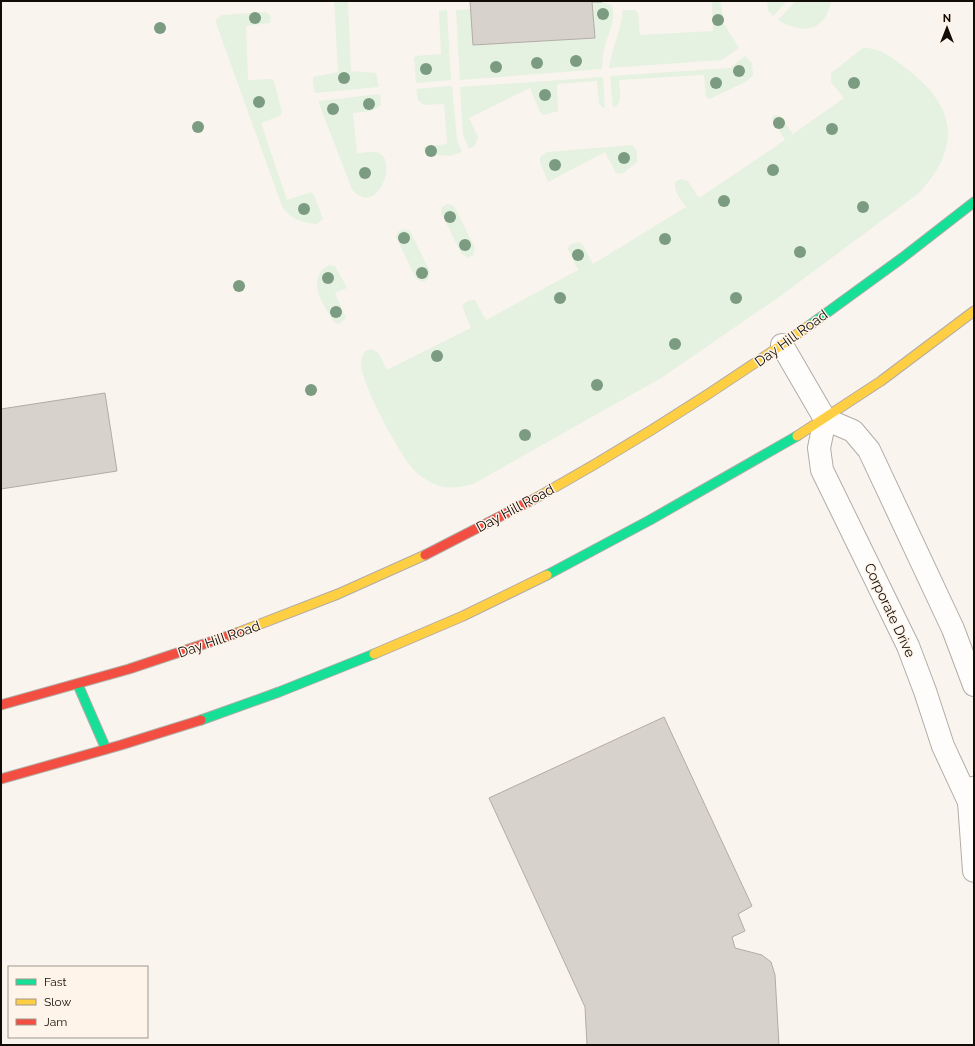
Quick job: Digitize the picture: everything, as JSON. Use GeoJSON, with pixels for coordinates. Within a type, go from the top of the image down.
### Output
{"type":"FeatureCollection","features":[{"type":"Feature","properties":{"kind":"main road","name":"Day Hill Road"},"geometry":{"type":"LineString","coordinates":[[1,705],[78,684],[252,628],[340,593],[435,550],[538,497],[624,448],[705,398],[782,345],[880,274],[974,202]]}},
{"type":"Feature","properties":{"kind":"main road"},"geometry":{"type":"LineString","coordinates":[[1,779],[106,749],[266,697],[405,641],[519,588],[668,511],[825,419],[891,373],[974,311]]}},
{"type":"Feature","properties":{"kind":"main road"},"geometry":{"type":"LineString","coordinates":[[78,684],[106,749]]}},
{"type":"Feature","properties":{"kind":"street"},"geometry":{"type":"LineString","coordinates":[[782,345],[825,419],[853,431],[861,438],[869,450],[953,629],[974,685]]}},
{"type":"Feature","properties":{"kind":"street","name":"Corporate Drive"},"geometry":{"type":"LineString","coordinates":[[825,419],[819,448],[822,470],[908,646],[943,746],[969,802]]}},
{"type":"Feature","properties":{"kind":"street","name":"Corporate Drive"},"geometry":{"type":"LineString","coordinates":[[974,779],[969,802],[974,871]]}},
{"type":"Feature","properties":{"kind":"green space"},"geometry":{"type":"Polygon","coordinates":[[[334,1],[348,1],[351,71],[376,73],[379,87],[315,93],[313,77],[338,72],[334,1]]]}},
{"type":"Feature","properties":{"kind":"green space"},"geometry":{"type":"Polygon","coordinates":[[[714,1],[721,3],[724,24],[739,48],[722,60],[609,68],[623,10],[635,10],[638,13],[640,35],[713,31],[712,5],[714,1]]]}},
{"type":"Feature","properties":{"kind":"green space"},"geometry":{"type":"Polygon","coordinates":[[[767,1],[787,1],[773,16],[768,11],[767,1]]]}},
{"type":"Feature","properties":{"kind":"green space"},"geometry":{"type":"Polygon","coordinates":[[[796,1],[831,2],[828,12],[823,20],[811,28],[803,29],[787,25],[778,20],[796,1]]]}},
{"type":"Feature","properties":{"kind":"green space"},"geometry":{"type":"Polygon","coordinates":[[[592,2],[602,2],[612,5],[613,11],[611,27],[604,49],[602,69],[460,80],[456,10],[471,9],[474,45],[595,38],[592,2]]]}},
{"type":"Feature","properties":{"kind":"green space"},"geometry":{"type":"Polygon","coordinates":[[[447,10],[451,80],[416,83],[414,58],[416,56],[441,54],[439,11],[447,10]]]}},
{"type":"Feature","properties":{"kind":"green space"},"geometry":{"type":"Polygon","coordinates":[[[266,12],[271,16],[270,23],[246,26],[248,80],[271,79],[274,81],[282,112],[280,116],[261,123],[287,200],[311,192],[314,195],[323,219],[317,224],[297,220],[282,206],[216,23],[216,20],[222,15],[266,12]]]}},
{"type":"Feature","properties":{"kind":"green space"},"geometry":{"type":"Polygon","coordinates":[[[863,48],[879,51],[903,66],[920,80],[934,95],[943,110],[947,125],[947,141],[943,158],[933,175],[919,193],[779,297],[661,378],[473,484],[443,487],[431,483],[414,470],[391,435],[367,386],[362,372],[361,363],[365,351],[371,349],[378,352],[387,370],[471,328],[462,306],[464,303],[475,300],[486,320],[578,270],[568,249],[569,245],[578,242],[582,244],[593,264],[686,207],[676,192],[676,181],[682,179],[688,181],[699,198],[785,140],[772,119],[773,116],[780,116],[793,134],[844,98],[831,82],[831,73],[863,48]]]}},
{"type":"Feature","properties":{"kind":"green space"},"geometry":{"type":"Polygon","coordinates":[[[745,56],[752,63],[753,75],[747,81],[710,99],[706,97],[704,75],[619,80],[620,100],[619,103],[613,108],[610,76],[730,68],[745,56]]]}},
{"type":"Feature","properties":{"kind":"green space"},"geometry":{"type":"Polygon","coordinates":[[[603,77],[605,109],[599,104],[597,81],[557,84],[558,111],[543,115],[540,112],[530,88],[469,118],[478,137],[475,146],[469,149],[463,135],[460,87],[603,77]]]}},
{"type":"Feature","properties":{"kind":"green space"},"geometry":{"type":"Polygon","coordinates":[[[452,86],[457,140],[462,152],[450,156],[426,154],[423,147],[447,144],[444,104],[424,105],[418,100],[416,89],[452,86]]]}},
{"type":"Feature","properties":{"kind":"green space"},"geometry":{"type":"Polygon","coordinates":[[[380,94],[381,105],[372,111],[353,113],[357,153],[377,152],[385,159],[386,167],[382,186],[376,193],[369,197],[361,196],[352,189],[318,101],[380,94]]]}},
{"type":"Feature","properties":{"kind":"green space"},"geometry":{"type":"Polygon","coordinates":[[[632,145],[637,151],[637,162],[622,174],[616,173],[605,152],[548,182],[540,162],[540,157],[547,152],[632,145]]]}},
{"type":"Feature","properties":{"kind":"green space"},"geometry":{"type":"Polygon","coordinates":[[[448,204],[454,206],[475,248],[473,255],[468,258],[461,253],[441,212],[442,207],[448,204]]]}},
{"type":"Feature","properties":{"kind":"green space"},"geometry":{"type":"Polygon","coordinates":[[[403,229],[410,231],[430,272],[428,279],[425,281],[420,281],[416,278],[396,237],[398,232],[403,229]]]}},
{"type":"Feature","properties":{"kind":"green space"},"geometry":{"type":"Polygon","coordinates":[[[329,265],[335,266],[347,288],[335,293],[346,318],[339,324],[335,323],[318,293],[318,278],[322,271],[329,265]]]}},
{"type":"Feature","properties":{"kind":"building"},"geometry":{"type":"Polygon","coordinates":[[[470,1],[602,2],[592,2],[595,38],[473,45],[470,1]]]}},
{"type":"Feature","properties":{"kind":"building"},"geometry":{"type":"Polygon","coordinates":[[[105,393],[117,471],[1,489],[1,409],[105,393]]]}},
{"type":"Feature","properties":{"kind":"building"},"geometry":{"type":"Polygon","coordinates":[[[664,717],[752,906],[738,914],[745,931],[732,937],[735,948],[762,955],[771,962],[775,975],[779,1045],[587,1045],[585,1007],[489,798],[664,717]]]}},
{"type":"Feature","properties":{"kind":"traffic: fast"},"geometry":{"type":"LineString","coordinates":[[810,325],[902,258],[974,202]]}},
{"type":"Feature","properties":{"kind":"traffic: fast"},"geometry":{"type":"LineString","coordinates":[[547,575],[650,520],[797,436]]}},
{"type":"Feature","properties":{"kind":"traffic: fast"},"geometry":{"type":"LineString","coordinates":[[201,720],[279,692],[374,654]]}},
{"type":"Feature","properties":{"kind":"traffic: fast"},"geometry":{"type":"LineString","coordinates":[[78,685],[106,749]]}},
{"type":"Feature","properties":{"kind":"traffic: slow"},"geometry":{"type":"LineString","coordinates":[[797,436],[881,381],[974,311]]}},
{"type":"Feature","properties":{"kind":"traffic: slow"},"geometry":{"type":"LineString","coordinates":[[536,498],[675,415],[810,325]]}},
{"type":"Feature","properties":{"kind":"traffic: slow"},"geometry":{"type":"LineString","coordinates":[[237,633],[338,594],[425,555]]}},
{"type":"Feature","properties":{"kind":"traffic: slow"},"geometry":{"type":"LineString","coordinates":[[374,654],[463,616],[547,575]]}},
{"type":"Feature","properties":{"kind":"traffic: jam"},"geometry":{"type":"LineString","coordinates":[[425,555],[536,498]]}},
{"type":"Feature","properties":{"kind":"traffic: jam"},"geometry":{"type":"LineString","coordinates":[[1,705],[129,669],[237,633]]}},
{"type":"Feature","properties":{"kind":"traffic: jam"},"geometry":{"type":"LineString","coordinates":[[1,779],[121,745],[201,720]]}}]}
